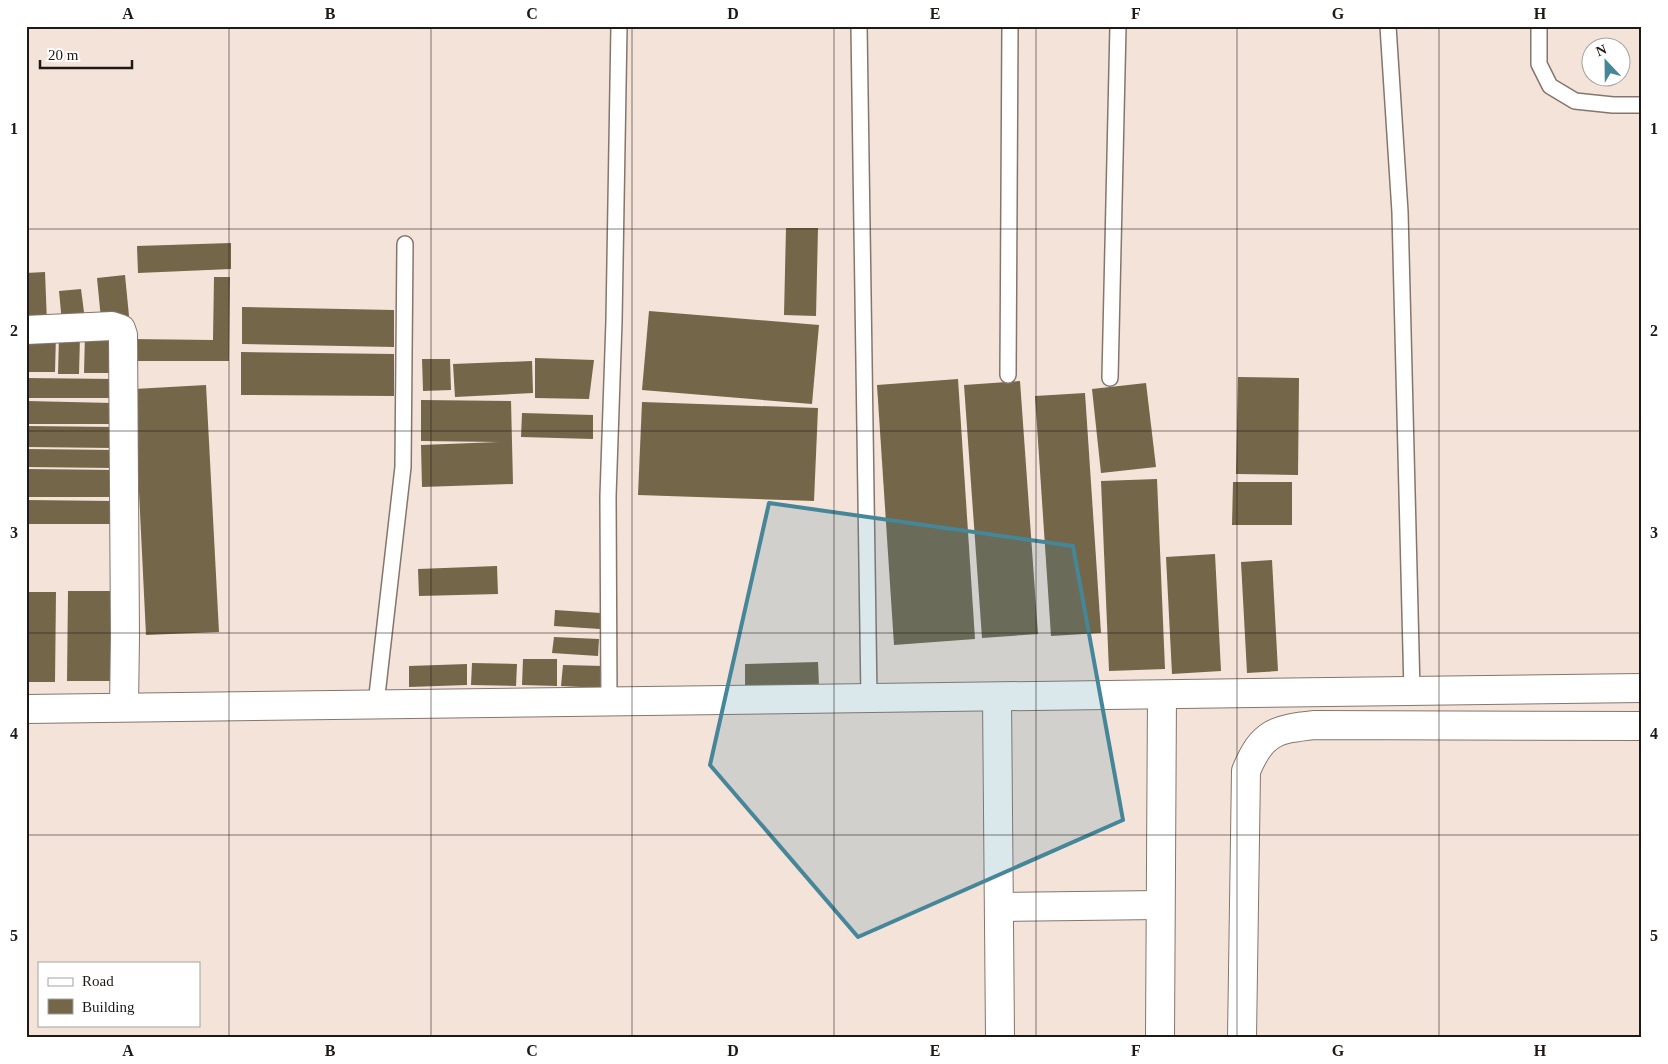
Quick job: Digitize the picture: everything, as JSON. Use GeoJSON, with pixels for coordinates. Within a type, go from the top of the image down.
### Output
{"type":"FeatureCollection","features":[{"type":"Feature","properties":{"kind":"street"},"geometry":{"type":"LineString","coordinates":[[26,330],[112,326],[121,329],[123,335],[124,707]]}},
{"type":"Feature","properties":{"kind":"street"},"geometry":{"type":"LineString","coordinates":[[26,709],[1642,688]]}},
{"type":"Feature","properties":{"kind":"street"},"geometry":{"type":"LineString","coordinates":[[1160,1038],[1162,695]]}},
{"type":"Feature","properties":{"kind":"street"},"geometry":{"type":"LineString","coordinates":[[997,697],[1000,1038]]}},
{"type":"Feature","properties":{"kind":"street"},"geometry":{"type":"LineString","coordinates":[[1242,1038],[1246,771],[1254,750],[1270,736],[1288,728],[1315,725],[1642,726]]}},
{"type":"Feature","properties":{"kind":"street"},"geometry":{"type":"LineString","coordinates":[[999,906],[1160,905]]}},
{"type":"Feature","properties":{"kind":"lane"},"geometry":{"type":"LineString","coordinates":[[608,701],[608,496],[614,311],[619,26]]}},
{"type":"Feature","properties":{"kind":"lane"},"geometry":{"type":"LineString","coordinates":[[858,26],[869,698]]}},
{"type":"Feature","properties":{"kind":"lane"},"geometry":{"type":"LineString","coordinates":[[1008,375],[1010,26]]}},
{"type":"Feature","properties":{"kind":"lane"},"geometry":{"type":"LineString","coordinates":[[1110,378],[1118,26]]}},
{"type":"Feature","properties":{"kind":"lane"},"geometry":{"type":"LineString","coordinates":[[1388,26],[1400,212],[1412,691]]}},
{"type":"Feature","properties":{"kind":"lane"},"geometry":{"type":"LineString","coordinates":[[1538,26],[1539,64],[1550,86],[1575,101],[1612,105],[1642,105]]}},
{"type":"Feature","properties":{"kind":"lane"},"geometry":{"type":"LineString","coordinates":[[376,704],[403,467],[405,244]]}},
{"type":"Feature","properties":{"kind":"highlighted area"},"geometry":{"type":"Polygon","coordinates":[[[769,503],[1073,546],[1123,820],[858,937],[710,765],[769,503]]]}},
{"type":"Feature","properties":{"kind":"building"},"geometry":{"type":"Polygon","coordinates":[[[786,228],[818,228],[816,316],[784,315],[786,228]]]}},
{"type":"Feature","properties":{"kind":"building"},"geometry":{"type":"Polygon","coordinates":[[[231,243],[231,269],[138,273],[137,246],[231,243]]]}},
{"type":"Feature","properties":{"kind":"building"},"geometry":{"type":"Polygon","coordinates":[[[45,272],[47,323],[26,323],[26,273],[45,272]]]}},
{"type":"Feature","properties":{"kind":"building"},"geometry":{"type":"Polygon","coordinates":[[[125,275],[129,316],[101,319],[97,278],[125,275]]]}},
{"type":"Feature","properties":{"kind":"building"},"geometry":{"type":"Polygon","coordinates":[[[214,277],[230,277],[229,361],[130,361],[130,339],[213,340],[214,277]]]}},
{"type":"Feature","properties":{"kind":"building"},"geometry":{"type":"Polygon","coordinates":[[[81,289],[85,320],[62,323],[59,291],[81,289]]]}},
{"type":"Feature","properties":{"kind":"building"},"geometry":{"type":"Polygon","coordinates":[[[242,307],[394,310],[394,347],[242,344],[242,307]]]}},
{"type":"Feature","properties":{"kind":"building"},"geometry":{"type":"Polygon","coordinates":[[[649,311],[819,325],[812,404],[642,390],[649,311]]]}},
{"type":"Feature","properties":{"kind":"building"},"geometry":{"type":"Polygon","coordinates":[[[85,334],[111,334],[110,373],[84,373],[85,334]]]}},
{"type":"Feature","properties":{"kind":"building"},"geometry":{"type":"Polygon","coordinates":[[[27,335],[56,335],[55,372],[27,372],[27,335]]]}},
{"type":"Feature","properties":{"kind":"building"},"geometry":{"type":"Polygon","coordinates":[[[59,336],[80,336],[79,374],[58,374],[59,336]]]}},
{"type":"Feature","properties":{"kind":"building"},"geometry":{"type":"Polygon","coordinates":[[[241,352],[394,354],[394,396],[241,395],[241,352]]]}},
{"type":"Feature","properties":{"kind":"building"},"geometry":{"type":"Polygon","coordinates":[[[535,358],[594,360],[589,399],[535,398],[535,358]]]}},
{"type":"Feature","properties":{"kind":"building"},"geometry":{"type":"Polygon","coordinates":[[[422,359],[450,359],[451,390],[423,391],[422,359]]]}},
{"type":"Feature","properties":{"kind":"building"},"geometry":{"type":"Polygon","coordinates":[[[532,361],[533,393],[455,397],[453,364],[532,361]]]}},
{"type":"Feature","properties":{"kind":"building"},"geometry":{"type":"Polygon","coordinates":[[[1238,377],[1299,378],[1298,475],[1236,474],[1238,377]]]}},
{"type":"Feature","properties":{"kind":"building"},"geometry":{"type":"Polygon","coordinates":[[[26,378],[114,379],[113,398],[26,398],[26,378]]]}},
{"type":"Feature","properties":{"kind":"building"},"geometry":{"type":"Polygon","coordinates":[[[958,379],[975,639],[894,645],[877,385],[958,379]]]}},
{"type":"Feature","properties":{"kind":"building"},"geometry":{"type":"Polygon","coordinates":[[[1020,381],[1038,634],[982,638],[964,385],[1020,381]]]}},
{"type":"Feature","properties":{"kind":"building"},"geometry":{"type":"Polygon","coordinates":[[[1146,383],[1156,467],[1101,473],[1092,389],[1146,383]]]}},
{"type":"Feature","properties":{"kind":"building"},"geometry":{"type":"Polygon","coordinates":[[[206,385],[219,632],[146,635],[134,389],[206,385]]]}},
{"type":"Feature","properties":{"kind":"building"},"geometry":{"type":"Polygon","coordinates":[[[1085,393],[1101,633],[1051,636],[1035,396],[1085,393]]]}},
{"type":"Feature","properties":{"kind":"building"},"geometry":{"type":"Polygon","coordinates":[[[421,400],[511,401],[513,484],[422,487],[421,445],[499,442],[421,441],[421,400]]]}},
{"type":"Feature","properties":{"kind":"building"},"geometry":{"type":"Polygon","coordinates":[[[26,401],[112,403],[112,424],[26,424],[26,401]]]}},
{"type":"Feature","properties":{"kind":"building"},"geometry":{"type":"Polygon","coordinates":[[[642,402],[818,408],[814,501],[638,495],[642,402]]]}},
{"type":"Feature","properties":{"kind":"building"},"geometry":{"type":"Polygon","coordinates":[[[522,413],[593,415],[593,439],[521,437],[522,413]]]}},
{"type":"Feature","properties":{"kind":"building"},"geometry":{"type":"Polygon","coordinates":[[[27,426],[114,427],[114,448],[27,447],[27,426]]]}},
{"type":"Feature","properties":{"kind":"building"},"geometry":{"type":"Polygon","coordinates":[[[26,449],[114,450],[114,468],[26,467],[26,449]]]}},
{"type":"Feature","properties":{"kind":"building"},"geometry":{"type":"Polygon","coordinates":[[[27,469],[115,470],[115,497],[27,497],[27,469]]]}},
{"type":"Feature","properties":{"kind":"building"},"geometry":{"type":"Polygon","coordinates":[[[1157,479],[1165,669],[1109,671],[1101,481],[1157,479]]]}},
{"type":"Feature","properties":{"kind":"building"},"geometry":{"type":"Polygon","coordinates":[[[1233,482],[1292,482],[1292,525],[1232,525],[1233,482]]]}},
{"type":"Feature","properties":{"kind":"building"},"geometry":{"type":"Polygon","coordinates":[[[26,500],[111,501],[111,524],[26,524],[26,500]]]}},
{"type":"Feature","properties":{"kind":"building"},"geometry":{"type":"Polygon","coordinates":[[[1215,554],[1221,671],[1172,674],[1166,557],[1215,554]]]}},
{"type":"Feature","properties":{"kind":"building"},"geometry":{"type":"Polygon","coordinates":[[[1272,560],[1278,671],[1247,673],[1241,562],[1272,560]]]}},
{"type":"Feature","properties":{"kind":"building"},"geometry":{"type":"Polygon","coordinates":[[[497,566],[498,594],[419,596],[418,569],[497,566]]]}},
{"type":"Feature","properties":{"kind":"building"},"geometry":{"type":"Polygon","coordinates":[[[68,591],[116,591],[114,681],[67,681],[68,591]]]}},
{"type":"Feature","properties":{"kind":"building"},"geometry":{"type":"Polygon","coordinates":[[[26,592],[56,592],[55,682],[26,682],[26,592]]]}},
{"type":"Feature","properties":{"kind":"building"},"geometry":{"type":"Polygon","coordinates":[[[555,610],[601,613],[600,629],[554,626],[555,610]]]}},
{"type":"Feature","properties":{"kind":"building"},"geometry":{"type":"Polygon","coordinates":[[[554,637],[599,639],[598,656],[552,653],[554,637]]]}},
{"type":"Feature","properties":{"kind":"building"},"geometry":{"type":"Polygon","coordinates":[[[523,659],[557,659],[557,686],[522,685],[523,659]]]}},
{"type":"Feature","properties":{"kind":"building"},"geometry":{"type":"Polygon","coordinates":[[[818,662],[819,686],[745,688],[745,664],[818,662]]]}},
{"type":"Feature","properties":{"kind":"building"},"geometry":{"type":"Polygon","coordinates":[[[472,663],[517,664],[516,686],[471,685],[472,663]]]}},
{"type":"Feature","properties":{"kind":"building"},"geometry":{"type":"Polygon","coordinates":[[[467,664],[467,685],[409,687],[409,666],[467,664]]]}},
{"type":"Feature","properties":{"kind":"building"},"geometry":{"type":"Polygon","coordinates":[[[563,665],[603,666],[602,688],[561,686],[563,665]]]}}]}
